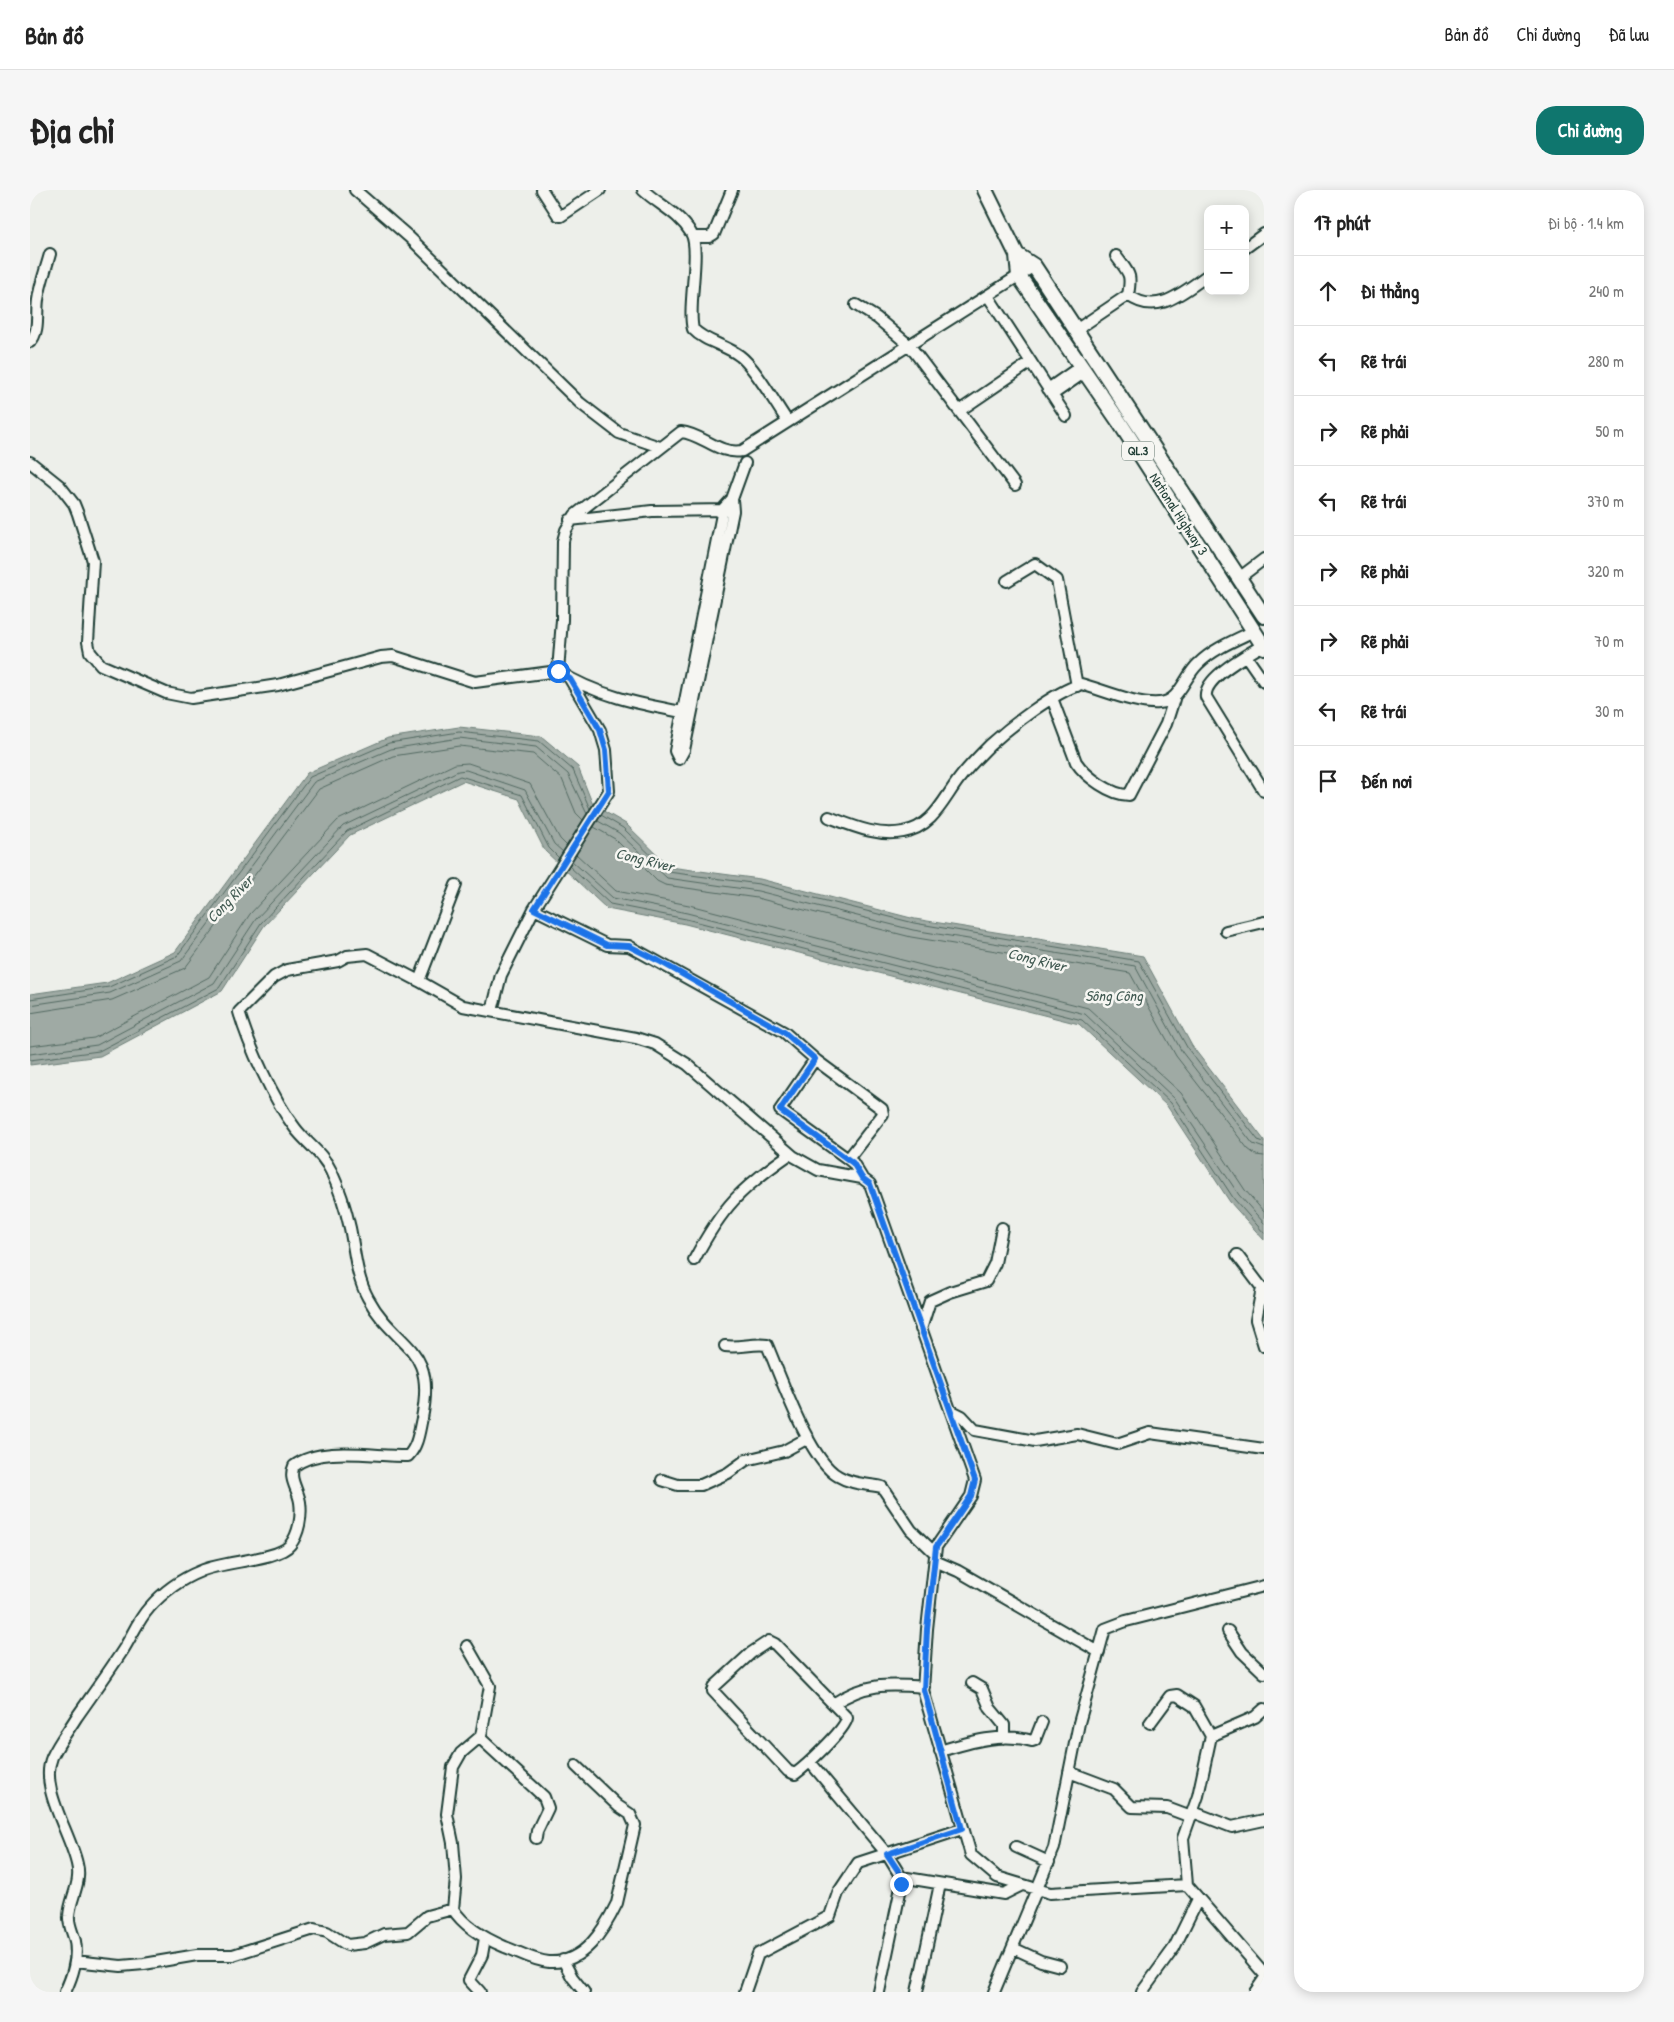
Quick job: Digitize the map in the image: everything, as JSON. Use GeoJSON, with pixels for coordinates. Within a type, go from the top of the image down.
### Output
{"type":"FeatureCollection","features":[{"type":"Feature","properties":{"kind":"highway","name":"National Highway 3"},"geometry":{"type":"LineString","coordinates":[[985,190],[1017,255],[1019,276],[1083,369],[1261,639]]}},
{"type":"Feature","properties":{"kind":"highway","name":"National Highway 3"},"geometry":{"type":"LineString","coordinates":[[1017,255],[1034,266],[1264,616]]}},
{"type":"Feature","properties":{"kind":"street"},"geometry":{"type":"LineString","coordinates":[[355,190],[409,237],[580,402],[619,433],[660,447]]}},
{"type":"Feature","properties":{"kind":"street"},"geometry":{"type":"LineString","coordinates":[[542,190],[558,215],[561,216],[600,190]]}},
{"type":"Feature","properties":{"kind":"street"},"geometry":{"type":"LineString","coordinates":[[643,190],[653,200],[673,212],[693,237],[691,323],[693,329],[740,356],[750,365],[788,422]]}},
{"type":"Feature","properties":{"kind":"street"},"geometry":{"type":"LineString","coordinates":[[693,237],[709,237],[714,234],[732,190]]}},
{"type":"Feature","properties":{"kind":"street"},"geometry":{"type":"LineString","coordinates":[[1249,245],[1264,234]]}},
{"type":"Feature","properties":{"kind":"street"},"geometry":{"type":"LineString","coordinates":[[30,342],[36,327],[39,294],[50,254]]}},
{"type":"Feature","properties":{"kind":"street"},"geometry":{"type":"LineString","coordinates":[[1076,330],[1128,296],[1132,283],[1131,276],[1116,256]]}},
{"type":"Feature","properties":{"kind":"street"},"geometry":{"type":"LineString","coordinates":[[728,510],[684,750],[679,759],[675,752],[682,712],[728,510],[747,455],[788,422],[1034,266]]}},
{"type":"Feature","properties":{"kind":"street"},"geometry":{"type":"LineString","coordinates":[[1128,296],[1143,304],[1159,304],[1185,291],[1204,278]]}},
{"type":"Feature","properties":{"kind":"street"},"geometry":{"type":"LineString","coordinates":[[30,302],[39,294]]}},
{"type":"Feature","properties":{"kind":"street"},"geometry":{"type":"LineString","coordinates":[[988,296],[1066,416]]}},
{"type":"Feature","properties":{"kind":"street"},"geometry":{"type":"LineString","coordinates":[[856,306],[877,318],[910,346],[1015,485]]}},
{"type":"Feature","properties":{"kind":"street"},"geometry":{"type":"LineString","coordinates":[[959,410],[1031,362]]}},
{"type":"Feature","properties":{"kind":"street"},"geometry":{"type":"LineString","coordinates":[[1050,392],[1083,369]]}},
{"type":"Feature","properties":{"kind":"street"},"geometry":{"type":"LineString","coordinates":[[558,671],[562,620],[563,541],[570,520],[681,432],[691,433],[726,452],[742,451],[747,455]]}},
{"type":"Feature","properties":{"kind":"street"},"geometry":{"type":"LineString","coordinates":[[30,462],[60,486],[74,504],[91,552],[93,568],[88,642],[90,652],[100,665],[166,693],[191,698],[278,685],[381,657],[393,656],[475,682],[558,671],[590,688],[640,705],[682,712]]}},
{"type":"Feature","properties":{"kind":"street"},"geometry":{"type":"LineString","coordinates":[[570,520],[652,511],[728,510]]}},
{"type":"Feature","properties":{"kind":"street"},"geometry":{"type":"LineString","coordinates":[[1239,578],[1264,558]]}},
{"type":"Feature","properties":{"kind":"street"},"geometry":{"type":"LineString","coordinates":[[1007,581],[1035,564],[1057,580],[1076,686]]}},
{"type":"Feature","properties":{"kind":"street"},"geometry":{"type":"LineString","coordinates":[[1261,639],[1246,656],[1212,679],[1207,687],[1206,697],[1264,791]]}},
{"type":"Feature","properties":{"kind":"street"},"geometry":{"type":"LineString","coordinates":[[1052,698],[1076,762],[1082,770],[1120,795],[1129,795],[1166,724],[1174,699],[1197,664],[1212,653],[1261,639]]}},
{"type":"Feature","properties":{"kind":"street"},"geometry":{"type":"LineString","coordinates":[[1246,656],[1264,682]]}},
{"type":"Feature","properties":{"kind":"street"},"geometry":{"type":"LineString","coordinates":[[492,1011],[500,975],[534,909],[607,794],[610,774],[600,730],[570,679]]}},
{"type":"Feature","properties":{"kind":"street"},"geometry":{"type":"LineString","coordinates":[[829,818],[879,833],[911,830],[930,819],[945,802],[958,780],[992,743],[1052,698],[1081,684],[1141,701],[1160,703],[1174,699]]}},
{"type":"Feature","properties":{"kind":"street"},"geometry":{"type":"LineString","coordinates":[[419,981],[456,885]]}},
{"type":"Feature","properties":{"kind":"street"},"geometry":{"type":"LineString","coordinates":[[534,909],[607,945],[629,946],[784,1032],[815,1059],[884,1111],[848,1159]]}},
{"type":"Feature","properties":{"kind":"street"},"geometry":{"type":"LineString","coordinates":[[1226,931],[1264,922]]}},
{"type":"Feature","properties":{"kind":"street"},"geometry":{"type":"LineString","coordinates":[[65,1992],[75,1961],[75,1940],[68,1919],[77,1886],[78,1866],[49,1782],[48,1768],[62,1738],[125,1647],[148,1608],[164,1594],[182,1580],[201,1570],[222,1563],[279,1553],[289,1546],[296,1534],[300,1517],[300,1501],[291,1477],[294,1466],[309,1458],[328,1455],[357,1453],[408,1456],[416,1445],[423,1415],[426,1389],[421,1364],[416,1353],[395,1333],[368,1298],[355,1266],[350,1228],[331,1170],[319,1152],[294,1128],[257,1056],[239,1012],[274,977],[287,970],[338,961],[348,956],[367,954],[419,981],[452,1002],[636,1038],[655,1044],[687,1064],[790,1154],[818,1170],[862,1178]]}},
{"type":"Feature","properties":{"kind":"street"},"geometry":{"type":"LineString","coordinates":[[815,1059],[780,1110],[853,1163],[862,1178],[870,1184],[975,1480],[971,1496],[936,1547],[927,1629],[924,1688],[940,1752],[971,1855],[997,1877],[1050,1893],[1186,1885]]}},
{"type":"Feature","properties":{"kind":"street"},"geometry":{"type":"LineString","coordinates":[[694,1260],[718,1218],[741,1190],[790,1154]]}},
{"type":"Feature","properties":{"kind":"street"},"geometry":{"type":"LineString","coordinates":[[921,1329],[930,1301],[943,1294],[986,1281],[995,1263],[1002,1228]]}},
{"type":"Feature","properties":{"kind":"street"},"geometry":{"type":"LineString","coordinates":[[1237,1255],[1262,1288],[1256,1320],[1264,1346]]}},
{"type":"Feature","properties":{"kind":"street"},"geometry":{"type":"LineString","coordinates":[[725,1346],[739,1348],[758,1344],[767,1345],[808,1438],[828,1470],[839,1477],[856,1483],[882,1487],[911,1530],[935,1557],[1099,1652]]}},
{"type":"Feature","properties":{"kind":"street"},"geometry":{"type":"LineString","coordinates":[[950,1410],[962,1416],[975,1430],[1035,1441],[1077,1434],[1117,1444],[1150,1432],[1264,1449]]}},
{"type":"Feature","properties":{"kind":"street"},"geometry":{"type":"LineString","coordinates":[[662,1480],[678,1485],[701,1485],[728,1473],[746,1460],[784,1451],[808,1438]]}},
{"type":"Feature","properties":{"kind":"street"},"geometry":{"type":"LineString","coordinates":[[994,1992],[1038,1890],[1056,1841],[1079,1724],[1105,1629],[1264,1586]]}},
{"type":"Feature","properties":{"kind":"street"},"geometry":{"type":"LineString","coordinates":[[1228,1631],[1242,1652],[1264,1673]]}},
{"type":"Feature","properties":{"kind":"street"},"geometry":{"type":"LineString","coordinates":[[769,1642],[775,1644],[833,1704],[847,1718],[846,1722],[810,1762],[795,1774],[788,1771],[714,1693],[713,1689],[751,1653],[769,1642]]}},
{"type":"Feature","properties":{"kind":"street"},"geometry":{"type":"LineString","coordinates":[[468,1646],[490,1686],[480,1738],[461,1754],[453,1768],[447,1814],[453,1843],[456,1879],[453,1909],[461,1919],[486,1938],[535,1959],[549,1962],[563,1960],[585,1950],[612,1913],[617,1903],[635,1825],[630,1814],[618,1806],[576,1766]]}},
{"type":"Feature","properties":{"kind":"street"},"geometry":{"type":"LineString","coordinates":[[972,1683],[982,1689],[990,1708],[1004,1725],[1004,1738]]}},
{"type":"Feature","properties":{"kind":"street"},"geometry":{"type":"LineString","coordinates":[[833,1704],[870,1686],[883,1684],[924,1688]]}},
{"type":"Feature","properties":{"kind":"street"},"geometry":{"type":"LineString","coordinates":[[1150,1722],[1170,1696],[1177,1695],[1194,1706],[1211,1736],[1198,1796],[1183,1838],[1186,1885],[1264,1974]]}},
{"type":"Feature","properties":{"kind":"street"},"geometry":{"type":"LineString","coordinates":[[1211,1736],[1255,1717],[1264,1709]]}},
{"type":"Feature","properties":{"kind":"street"},"geometry":{"type":"LineString","coordinates":[[940,1752],[984,1740],[1004,1738],[1032,1741],[1035,1740],[1042,1722]]}},
{"type":"Feature","properties":{"kind":"street"},"geometry":{"type":"LineString","coordinates":[[480,1738],[544,1797],[548,1808],[537,1831],[536,1838]]}},
{"type":"Feature","properties":{"kind":"street"},"geometry":{"type":"LineString","coordinates":[[810,1762],[887,1854],[903,1878],[879,1992]]}},
{"type":"Feature","properties":{"kind":"street"},"geometry":{"type":"LineString","coordinates":[[1069,1772],[1114,1788],[1132,1807],[1168,1808],[1232,1827],[1264,1820]]}},
{"type":"Feature","properties":{"kind":"street"},"geometry":{"type":"LineString","coordinates":[[745,1992],[758,1954],[830,1916],[838,1894],[858,1863],[962,1829]]}},
{"type":"Feature","properties":{"kind":"street"},"geometry":{"type":"LineString","coordinates":[[1016,1847],[1048,1862]]}},
{"type":"Feature","properties":{"kind":"street"},"geometry":{"type":"LineString","coordinates":[[903,1878],[1004,1894],[1022,1885]]}},
{"type":"Feature","properties":{"kind":"street"},"geometry":{"type":"LineString","coordinates":[[917,1992],[940,1884]]}},
{"type":"Feature","properties":{"kind":"street"},"geometry":{"type":"LineString","coordinates":[[1142,1992],[1174,1948],[1198,1899]]}},
{"type":"Feature","properties":{"kind":"street"},"geometry":{"type":"LineString","coordinates":[[75,1961],[121,1966],[197,1955],[233,1955],[314,1929],[327,1932],[347,1945],[365,1943],[384,1934],[408,1932],[427,1916],[453,1909]]}},
{"type":"Feature","properties":{"kind":"street"},"geometry":{"type":"LineString","coordinates":[[480,1992],[469,1980],[482,1955],[486,1938]]}},
{"type":"Feature","properties":{"kind":"street"},"geometry":{"type":"LineString","coordinates":[[1013,1948],[1060,1966]]}},
{"type":"Feature","properties":{"kind":"street"},"geometry":{"type":"LineString","coordinates":[[563,1960],[572,1977],[584,1992]]}},
{"type":"Feature","properties":{"kind":"street"},"geometry":{"type":"LineString","coordinates":[[1255,1992],[1264,1979]]}},
{"type":"Feature","properties":{"kind":"water","name":"Sông Công"},"geometry":{"type":"Polygon","coordinates":[[[459,727],[541,736],[578,767],[593,805],[626,824],[670,867],[760,879],[915,919],[1143,956],[1192,1046],[1264,1140],[1264,1240],[1230,1202],[1167,1106],[1079,1024],[685,924],[607,909],[545,851],[519,799],[463,781],[350,835],[264,926],[222,991],[100,1056],[30,1065],[30,994],[107,983],[175,952],[307,773],[388,738],[459,727]]]}},
{"type":"Feature","properties":{"kind":"route"},"geometry":{"type":"LineString","coordinates":[[558,671],[570,679],[600,730],[610,774],[609,791],[534,909],[607,945],[629,946],[659,961],[784,1032],[815,1059],[780,1110],[853,1163],[862,1178],[870,1184],[975,1480],[971,1496],[936,1547],[927,1629],[924,1690],[962,1829],[887,1854],[903,1878],[901,1884]]}},
{"type":"Feature","properties":{"kind":"water label","name":"Cong River"},"geometry":{"type":"Point","coordinates":[645,860]}},
{"type":"Feature","properties":{"kind":"water label","name":"Cong River"},"geometry":{"type":"Point","coordinates":[230,899]}},
{"type":"Feature","properties":{"kind":"water label","name":"Cong River"},"geometry":{"type":"Point","coordinates":[1037,960]}}]}
